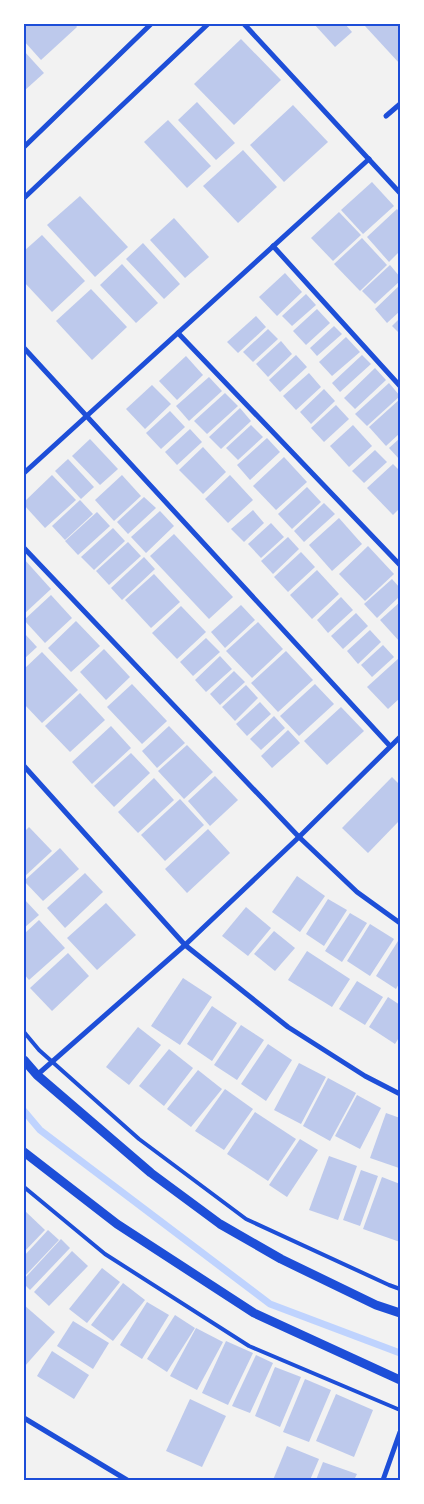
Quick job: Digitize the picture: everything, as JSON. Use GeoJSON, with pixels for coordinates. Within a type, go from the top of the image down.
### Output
{"type":"FeatureCollection","features":[{"type":"Feature","properties":{"kind":"street"},"geometry":{"type":"LineString","coordinates":[[24,147],[151,24]]}},
{"type":"Feature","properties":{"kind":"street"},"geometry":{"type":"LineString","coordinates":[[24,198],[208,24]]}},
{"type":"Feature","properties":{"kind":"street"},"geometry":{"type":"LineString","coordinates":[[244,24],[400,193]]}},
{"type":"Feature","properties":{"kind":"street"},"geometry":{"type":"LineString","coordinates":[[386,116],[400,104]]}},
{"type":"Feature","properties":{"kind":"street"},"geometry":{"type":"LineString","coordinates":[[24,473],[369,159]]}},
{"type":"Feature","properties":{"kind":"street"},"geometry":{"type":"LineString","coordinates":[[273,246],[400,386]]}},
{"type":"Feature","properties":{"kind":"street"},"geometry":{"type":"LineString","coordinates":[[178,333],[400,565]]}},
{"type":"Feature","properties":{"kind":"street"},"geometry":{"type":"LineString","coordinates":[[24,348],[390,746]]}},
{"type":"Feature","properties":{"kind":"street"},"geometry":{"type":"LineString","coordinates":[[24,548],[299,837],[356,892],[400,923]]}},
{"type":"Feature","properties":{"kind":"street"},"geometry":{"type":"LineString","coordinates":[[37,1075],[185,945],[299,837],[400,737]]}},
{"type":"Feature","properties":{"kind":"street"},"geometry":{"type":"LineString","coordinates":[[24,766],[185,945],[288,1027],[365,1076],[400,1094]]}},
{"type":"Feature","properties":{"kind":"street"},"geometry":{"type":"LineString","coordinates":[[24,1060],[37,1075],[151,1173],[220,1224],[281,1259],[376,1305],[400,1313]]}},
{"type":"Feature","properties":{"kind":"street"},"geometry":{"type":"LineString","coordinates":[[24,1152],[117,1224],[254,1313],[400,1380]]}},
{"type":"Feature","properties":{"kind":"street"},"geometry":{"type":"LineString","coordinates":[[24,1418],[127,1480]]}},
{"type":"Feature","properties":{"kind":"street"},"geometry":{"type":"LineString","coordinates":[[383,1480],[400,1432]]}},
{"type":"Feature","properties":{"kind":"lane"},"geometry":{"type":"LineString","coordinates":[[24,1032],[39,1050],[139,1139],[246,1219],[400,1289]]}},
{"type":"Feature","properties":{"kind":"lane"},"geometry":{"type":"LineString","coordinates":[[24,1187],[105,1254],[249,1346],[400,1410]]}},
{"type":"Feature","properties":{"kind":"building"},"geometry":{"type":"Polygon","coordinates":[[[24,24],[75,24],[77,27],[41,60],[24,41],[24,24]]]}},
{"type":"Feature","properties":{"kind":"building"},"geometry":{"type":"Polygon","coordinates":[[[314,24],[345,24],[352,32],[335,47],[314,24]]]}},
{"type":"Feature","properties":{"kind":"building"},"geometry":{"type":"Polygon","coordinates":[[[367,24],[400,24],[400,64],[365,26],[367,24]]]}},
{"type":"Feature","properties":{"kind":"building"},"geometry":{"type":"Polygon","coordinates":[[[241,39],[281,80],[234,125],[194,84],[241,39]]]}},
{"type":"Feature","properties":{"kind":"building"},"geometry":{"type":"Polygon","coordinates":[[[24,51],[44,73],[24,91],[24,51]]]}},
{"type":"Feature","properties":{"kind":"building"},"geometry":{"type":"Polygon","coordinates":[[[197,102],[235,143],[216,160],[178,120],[197,102]]]}},
{"type":"Feature","properties":{"kind":"building"},"geometry":{"type":"Polygon","coordinates":[[[293,105],[328,142],[284,182],[250,145],[293,105]]]}},
{"type":"Feature","properties":{"kind":"building"},"geometry":{"type":"Polygon","coordinates":[[[168,120],[211,166],[187,188],[144,142],[168,120]]]}},
{"type":"Feature","properties":{"kind":"building"},"geometry":{"type":"Polygon","coordinates":[[[243,150],[277,187],[238,223],[203,186],[243,150]]]}},
{"type":"Feature","properties":{"kind":"building"},"geometry":{"type":"Polygon","coordinates":[[[372,182],[394,206],[363,234],[341,210],[372,182]]]}},
{"type":"Feature","properties":{"kind":"building"},"geometry":{"type":"Polygon","coordinates":[[[80,196],[128,247],[95,277],[47,225],[80,196]]]}},
{"type":"Feature","properties":{"kind":"building"},"geometry":{"type":"Polygon","coordinates":[[[397,209],[400,213],[400,251],[389,262],[367,237],[397,209]]]}},
{"type":"Feature","properties":{"kind":"building"},"geometry":{"type":"Polygon","coordinates":[[[339,212],[361,235],[333,261],[311,238],[339,212]]]}},
{"type":"Feature","properties":{"kind":"building"},"geometry":{"type":"Polygon","coordinates":[[[174,218],[209,257],[185,278],[150,240],[174,218]]]}},
{"type":"Feature","properties":{"kind":"building"},"geometry":{"type":"Polygon","coordinates":[[[42,235],[85,281],[52,312],[24,282],[24,251],[42,235]]]}},
{"type":"Feature","properties":{"kind":"building"},"geometry":{"type":"Polygon","coordinates":[[[362,238],[387,265],[360,291],[334,264],[362,238]]]}},
{"type":"Feature","properties":{"kind":"building"},"geometry":{"type":"Polygon","coordinates":[[[143,243],[180,284],[164,299],[126,259],[143,243]]]}},
{"type":"Feature","properties":{"kind":"building"},"geometry":{"type":"Polygon","coordinates":[[[122,264],[158,303],[136,323],[100,285],[122,264]]]}},
{"type":"Feature","properties":{"kind":"building"},"geometry":{"type":"Polygon","coordinates":[[[390,265],[400,277],[400,281],[375,304],[362,291],[390,265]]]}},
{"type":"Feature","properties":{"kind":"building"},"geometry":{"type":"Polygon","coordinates":[[[285,273],[302,292],[277,316],[259,297],[285,273]]]}},
{"type":"Feature","properties":{"kind":"building"},"geometry":{"type":"Polygon","coordinates":[[[400,285],[400,311],[387,323],[375,309],[400,285]]]}},
{"type":"Feature","properties":{"kind":"building"},"geometry":{"type":"Polygon","coordinates":[[[91,289],[127,327],[92,360],[56,321],[91,289]]]}},
{"type":"Feature","properties":{"kind":"building"},"geometry":{"type":"Polygon","coordinates":[[[306,294],[316,305],[292,326],[282,316],[306,294]]]}},
{"type":"Feature","properties":{"kind":"building"},"geometry":{"type":"Polygon","coordinates":[[[317,309],[330,323],[306,345],[293,331],[317,309]]]}},
{"type":"Feature","properties":{"kind":"building"},"geometry":{"type":"Polygon","coordinates":[[[256,316],[266,327],[238,353],[227,342],[256,316]]]}},
{"type":"Feature","properties":{"kind":"building"},"geometry":{"type":"Polygon","coordinates":[[[400,318],[400,334],[392,326],[400,318]]]}},
{"type":"Feature","properties":{"kind":"building"},"geometry":{"type":"Polygon","coordinates":[[[334,326],[342,334],[317,356],[310,348],[334,326]]]}},
{"type":"Feature","properties":{"kind":"building"},"geometry":{"type":"Polygon","coordinates":[[[268,329],[278,339],[253,362],[243,352],[268,329]]]}},
{"type":"Feature","properties":{"kind":"building"},"geometry":{"type":"Polygon","coordinates":[[[346,337],[360,352],[332,376],[319,362],[346,337]]]}},
{"type":"Feature","properties":{"kind":"building"},"geometry":{"type":"Polygon","coordinates":[[[281,341],[292,354],[268,377],[256,364],[281,341]]]}},
{"type":"Feature","properties":{"kind":"building"},"geometry":{"type":"Polygon","coordinates":[[[296,355],[307,367],[280,392],[269,380],[296,355]]]}},
{"type":"Feature","properties":{"kind":"building"},"geometry":{"type":"Polygon","coordinates":[[[362,355],[371,364],[340,392],[332,383],[362,355]]]}},
{"type":"Feature","properties":{"kind":"building"},"geometry":{"type":"Polygon","coordinates":[[[186,356],[203,375],[177,400],[159,381],[186,356]]]}},
{"type":"Feature","properties":{"kind":"building"},"geometry":{"type":"Polygon","coordinates":[[[375,368],[386,380],[355,409],[344,398],[375,368]]]}},
{"type":"Feature","properties":{"kind":"building"},"geometry":{"type":"Polygon","coordinates":[[[309,373],[321,387],[296,410],[283,396],[309,373]]]}},
{"type":"Feature","properties":{"kind":"building"},"geometry":{"type":"Polygon","coordinates":[[[209,377],[222,391],[189,421],[176,406],[209,377]]]}},
{"type":"Feature","properties":{"kind":"building"},"geometry":{"type":"Polygon","coordinates":[[[389,383],[400,396],[367,426],[355,414],[389,383]]]}},
{"type":"Feature","properties":{"kind":"building"},"geometry":{"type":"Polygon","coordinates":[[[152,385],[171,404],[145,429],[126,409],[152,385]]]}},
{"type":"Feature","properties":{"kind":"building"},"geometry":{"type":"Polygon","coordinates":[[[324,389],[335,401],[311,424],[300,412],[324,389]]]}},
{"type":"Feature","properties":{"kind":"building"},"geometry":{"type":"Polygon","coordinates":[[[225,393],[238,406],[207,434],[194,421],[225,393]]]}},
{"type":"Feature","properties":{"kind":"building"},"geometry":{"type":"Polygon","coordinates":[[[400,399],[400,433],[386,446],[369,427],[400,399]]]}},
{"type":"Feature","properties":{"kind":"building"},"geometry":{"type":"Polygon","coordinates":[[[336,405],[349,419],[324,442],[311,428],[336,405]]]}},
{"type":"Feature","properties":{"kind":"building"},"geometry":{"type":"Polygon","coordinates":[[[240,408],[251,421],[221,449],[209,437],[240,408]]]}},
{"type":"Feature","properties":{"kind":"building"},"geometry":{"type":"Polygon","coordinates":[[[170,411],[185,427],[161,449],[146,433],[170,411]]]}},
{"type":"Feature","properties":{"kind":"building"},"geometry":{"type":"Polygon","coordinates":[[[251,425],[263,437],[238,460],[226,448],[251,425]]]}},
{"type":"Feature","properties":{"kind":"building"},"geometry":{"type":"Polygon","coordinates":[[[353,425],[372,446],[349,467],[330,446],[353,425]]]}},
{"type":"Feature","properties":{"kind":"building"},"geometry":{"type":"Polygon","coordinates":[[[190,429],[202,442],[177,465],[165,452],[190,429]]]}},
{"type":"Feature","properties":{"kind":"building"},"geometry":{"type":"Polygon","coordinates":[[[267,438],[280,452],[250,480],[237,465],[267,438]]]}},
{"type":"Feature","properties":{"kind":"building"},"geometry":{"type":"Polygon","coordinates":[[[400,438],[400,460],[389,448],[400,438]]]}},
{"type":"Feature","properties":{"kind":"building"},"geometry":{"type":"Polygon","coordinates":[[[90,439],[118,469],[100,485],[72,456],[90,439]]]}},
{"type":"Feature","properties":{"kind":"building"},"geometry":{"type":"Polygon","coordinates":[[[203,447],[226,472],[203,494],[179,470],[203,447]]]}},
{"type":"Feature","properties":{"kind":"building"},"geometry":{"type":"Polygon","coordinates":[[[375,450],[387,462],[364,483],[352,471],[375,450]]]}},
{"type":"Feature","properties":{"kind":"building"},"geometry":{"type":"Polygon","coordinates":[[[284,457],[307,482],[276,510],[253,486],[284,457]]]}},
{"type":"Feature","properties":{"kind":"building"},"geometry":{"type":"Polygon","coordinates":[[[68,459],[94,487],[81,499],[55,471],[68,459]]]}},
{"type":"Feature","properties":{"kind":"building"},"geometry":{"type":"Polygon","coordinates":[[[393,464],[400,471],[400,508],[393,515],[367,488],[393,464]]]}},
{"type":"Feature","properties":{"kind":"building"},"geometry":{"type":"Polygon","coordinates":[[[52,475],[76,500],[45,528],[24,505],[24,502],[52,475]]]}},
{"type":"Feature","properties":{"kind":"building"},"geometry":{"type":"Polygon","coordinates":[[[122,475],[141,496],[114,521],[95,500],[122,475]]]}},
{"type":"Feature","properties":{"kind":"building"},"geometry":{"type":"Polygon","coordinates":[[[230,475],[253,500],[228,523],[205,499],[230,475]]]}},
{"type":"Feature","properties":{"kind":"building"},"geometry":{"type":"Polygon","coordinates":[[[307,487],[321,502],[292,529],[278,514],[307,487]]]}},
{"type":"Feature","properties":{"kind":"building"},"geometry":{"type":"Polygon","coordinates":[[[144,497],[156,508],[128,534],[117,522],[144,497]]]}},
{"type":"Feature","properties":{"kind":"building"},"geometry":{"type":"Polygon","coordinates":[[[80,500],[93,514],[65,540],[52,526],[80,500]]]}},
{"type":"Feature","properties":{"kind":"building"},"geometry":{"type":"Polygon","coordinates":[[[324,503],[335,514],[304,542],[294,531],[324,503]]]}},
{"type":"Feature","properties":{"kind":"building"},"geometry":{"type":"Polygon","coordinates":[[[253,510],[264,523],[244,542],[231,529],[253,510]]]}},
{"type":"Feature","properties":{"kind":"building"},"geometry":{"type":"Polygon","coordinates":[[[160,511],[174,526],[146,553],[131,537],[160,511]]]}},
{"type":"Feature","properties":{"kind":"building"},"geometry":{"type":"Polygon","coordinates":[[[97,512],[110,526],[78,555],[65,541],[97,512]]]}},
{"type":"Feature","properties":{"kind":"building"},"geometry":{"type":"Polygon","coordinates":[[[339,518],[362,544],[332,571],[309,545],[339,518]]]}},
{"type":"Feature","properties":{"kind":"building"},"geometry":{"type":"Polygon","coordinates":[[[271,523],[284,537],[261,558],[248,544],[271,523]]]}},
{"type":"Feature","properties":{"kind":"building"},"geometry":{"type":"Polygon","coordinates":[[[113,528],[125,541],[94,570],[81,557],[113,528]]]}},
{"type":"Feature","properties":{"kind":"building"},"geometry":{"type":"Polygon","coordinates":[[[174,534],[233,597],[209,619],[150,556],[174,534]]]}},
{"type":"Feature","properties":{"kind":"building"},"geometry":{"type":"Polygon","coordinates":[[[288,537],[299,549],[273,574],[261,561],[288,537]]]}},
{"type":"Feature","properties":{"kind":"building"},"geometry":{"type":"Polygon","coordinates":[[[128,542],[141,556],[109,585],[96,571],[128,542]]]}},
{"type":"Feature","properties":{"kind":"building"},"geometry":{"type":"Polygon","coordinates":[[[368,546],[394,574],[365,601],[339,574],[368,546]]]}},
{"type":"Feature","properties":{"kind":"building"},"geometry":{"type":"Polygon","coordinates":[[[301,552],[315,567],[288,592],[274,577],[301,552]]]}},
{"type":"Feature","properties":{"kind":"building"},"geometry":{"type":"Polygon","coordinates":[[[144,557],[155,569],[122,600],[111,588],[144,557]]]}},
{"type":"Feature","properties":{"kind":"building"},"geometry":{"type":"Polygon","coordinates":[[[24,559],[51,589],[24,614],[24,559]]]}},
{"type":"Feature","properties":{"kind":"building"},"geometry":{"type":"Polygon","coordinates":[[[317,570],[339,594],[312,619],[290,595],[317,570]]]}},
{"type":"Feature","properties":{"kind":"building"},"geometry":{"type":"Polygon","coordinates":[[[154,574],[180,602],[151,628],[125,600],[154,574]]]}},
{"type":"Feature","properties":{"kind":"building"},"geometry":{"type":"Polygon","coordinates":[[[392,579],[400,588],[400,596],[377,618],[364,604],[392,579]]]}},
{"type":"Feature","properties":{"kind":"building"},"geometry":{"type":"Polygon","coordinates":[[[51,595],[72,618],[45,643],[24,620],[51,595]]]}},
{"type":"Feature","properties":{"kind":"building"},"geometry":{"type":"Polygon","coordinates":[[[341,597],[353,610],[328,633],[317,620],[341,597]]]}},
{"type":"Feature","properties":{"kind":"building"},"geometry":{"type":"Polygon","coordinates":[[[400,602],[400,642],[380,620],[400,602]]]}},
{"type":"Feature","properties":{"kind":"building"},"geometry":{"type":"Polygon","coordinates":[[[241,605],[255,620],[225,648],[211,632],[241,605]]]}},
{"type":"Feature","properties":{"kind":"building"},"geometry":{"type":"Polygon","coordinates":[[[181,606],[206,632],[177,659],[152,633],[181,606]]]}},
{"type":"Feature","properties":{"kind":"building"},"geometry":{"type":"Polygon","coordinates":[[[356,613],[368,626],[343,649],[331,636],[356,613]]]}},
{"type":"Feature","properties":{"kind":"building"},"geometry":{"type":"Polygon","coordinates":[[[76,621],[100,646],[71,672],[48,648],[76,621]]]}},
{"type":"Feature","properties":{"kind":"building"},"geometry":{"type":"Polygon","coordinates":[[[258,622],[283,649],[252,678],[226,651],[258,622]]]}},
{"type":"Feature","properties":{"kind":"building"},"geometry":{"type":"Polygon","coordinates":[[[370,630],[381,642],[358,664],[347,651],[370,630]]]}},
{"type":"Feature","properties":{"kind":"building"},"geometry":{"type":"Polygon","coordinates":[[[24,633],[37,647],[24,659],[24,633]]]}},
{"type":"Feature","properties":{"kind":"building"},"geometry":{"type":"Polygon","coordinates":[[[206,638],[220,652],[193,676],[180,662],[206,638]]]}},
{"type":"Feature","properties":{"kind":"building"},"geometry":{"type":"Polygon","coordinates":[[[383,645],[394,657],[372,677],[361,665],[383,645]]]}},
{"type":"Feature","properties":{"kind":"building"},"geometry":{"type":"Polygon","coordinates":[[[104,649],[130,677],[106,700],[80,672],[104,649]]]}},
{"type":"Feature","properties":{"kind":"building"},"geometry":{"type":"Polygon","coordinates":[[[286,651],[313,680],[278,712],[251,683],[286,651]]]}},
{"type":"Feature","properties":{"kind":"building"},"geometry":{"type":"Polygon","coordinates":[[[42,652],[78,690],[42,723],[24,704],[24,669],[42,652]]]}},
{"type":"Feature","properties":{"kind":"building"},"geometry":{"type":"Polygon","coordinates":[[[220,656],[232,669],[206,692],[195,680],[220,656]]]}},
{"type":"Feature","properties":{"kind":"building"},"geometry":{"type":"Polygon","coordinates":[[[399,658],[400,698],[388,709],[367,687],[399,658]]]}},
{"type":"Feature","properties":{"kind":"building"},"geometry":{"type":"Polygon","coordinates":[[[234,671],[245,682],[220,705],[210,694],[234,671]]]}},
{"type":"Feature","properties":{"kind":"building"},"geometry":{"type":"Polygon","coordinates":[[[132,684],[167,721],[142,744],[107,707],[132,684]]]}},
{"type":"Feature","properties":{"kind":"building"},"geometry":{"type":"Polygon","coordinates":[[[315,684],[334,704],[299,736],[280,716],[315,684]]]}},
{"type":"Feature","properties":{"kind":"building"},"geometry":{"type":"Polygon","coordinates":[[[246,685],[258,698],[235,721],[222,707],[246,685]]]}},
{"type":"Feature","properties":{"kind":"building"},"geometry":{"type":"Polygon","coordinates":[[[80,693],[105,720],[70,752],[45,726],[80,693]]]}},
{"type":"Feature","properties":{"kind":"building"},"geometry":{"type":"Polygon","coordinates":[[[260,702],[271,714],[247,736],[236,724],[260,702]]]}},
{"type":"Feature","properties":{"kind":"building"},"geometry":{"type":"Polygon","coordinates":[[[341,707],[364,731],[327,765],[304,741],[341,707]]]}},
{"type":"Feature","properties":{"kind":"building"},"geometry":{"type":"Polygon","coordinates":[[[274,716],[285,728],[261,750],[250,739],[274,716]]]}},
{"type":"Feature","properties":{"kind":"building"},"geometry":{"type":"Polygon","coordinates":[[[111,726],[131,748],[92,784],[72,762],[111,726]]]}},
{"type":"Feature","properties":{"kind":"building"},"geometry":{"type":"Polygon","coordinates":[[[169,726],[185,743],[157,768],[142,751],[169,726]]]}},
{"type":"Feature","properties":{"kind":"building"},"geometry":{"type":"Polygon","coordinates":[[[288,730],[300,743],[272,768],[261,756],[288,730]]]}},
{"type":"Feature","properties":{"kind":"building"},"geometry":{"type":"Polygon","coordinates":[[[187,745],[213,772],[184,799],[158,771],[187,745]]]}},
{"type":"Feature","properties":{"kind":"building"},"geometry":{"type":"Polygon","coordinates":[[[131,753],[150,773],[114,807],[94,786],[131,753]]]}},
{"type":"Feature","properties":{"kind":"building"},"geometry":{"type":"Polygon","coordinates":[[[215,776],[238,800],[210,826],[188,801],[215,776]]]}},
{"type":"Feature","properties":{"kind":"building"},"geometry":{"type":"Polygon","coordinates":[[[392,777],[400,785],[400,820],[368,853],[342,828],[392,777]]]}},
{"type":"Feature","properties":{"kind":"building"},"geometry":{"type":"Polygon","coordinates":[[[154,778],[174,800],[138,833],[118,812],[154,778]]]}},
{"type":"Feature","properties":{"kind":"building"},"geometry":{"type":"Polygon","coordinates":[[[180,799],[204,825],[165,861],[141,835],[180,799]]]}},
{"type":"Feature","properties":{"kind":"building"},"geometry":{"type":"Polygon","coordinates":[[[29,827],[52,851],[24,877],[24,832],[29,827]]]}},
{"type":"Feature","properties":{"kind":"building"},"geometry":{"type":"Polygon","coordinates":[[[208,829],[230,853],[187,893],[165,869],[208,829]]]}},
{"type":"Feature","properties":{"kind":"building"},"geometry":{"type":"Polygon","coordinates":[[[60,848],[79,869],[43,901],[24,881],[60,848]]]}},
{"type":"Feature","properties":{"kind":"building"},"geometry":{"type":"Polygon","coordinates":[[[85,873],[103,892],[65,928],[47,908],[85,873]]]}},
{"type":"Feature","properties":{"kind":"building"},"geometry":{"type":"Polygon","coordinates":[[[297,876],[325,896],[300,932],[272,912],[297,876]]]}},
{"type":"Feature","properties":{"kind":"building"},"geometry":{"type":"Polygon","coordinates":[[[24,899],[39,915],[24,928],[24,899]]]}},
{"type":"Feature","properties":{"kind":"building"},"geometry":{"type":"Polygon","coordinates":[[[328,899],[347,910],[324,946],[306,934],[328,899]]]}},
{"type":"Feature","properties":{"kind":"building"},"geometry":{"type":"Polygon","coordinates":[[[106,903],[136,935],[97,970],[67,938],[106,903]]]}},
{"type":"Feature","properties":{"kind":"building"},"geometry":{"type":"Polygon","coordinates":[[[246,907],[271,928],[248,956],[222,936],[246,907]]]}},
{"type":"Feature","properties":{"kind":"building"},"geometry":{"type":"Polygon","coordinates":[[[350,913],[367,923],[342,962],[325,951],[350,913]]]}},
{"type":"Feature","properties":{"kind":"building"},"geometry":{"type":"Polygon","coordinates":[[[39,920],[65,948],[29,980],[24,974],[24,934],[39,920]]]}},
{"type":"Feature","properties":{"kind":"building"},"geometry":{"type":"Polygon","coordinates":[[[370,924],[394,939],[370,976],[347,961],[370,924]]]}},
{"type":"Feature","properties":{"kind":"building"},"geometry":{"type":"Polygon","coordinates":[[[274,931],[295,948],[275,971],[254,954],[274,931]]]}},
{"type":"Feature","properties":{"kind":"building"},"geometry":{"type":"Polygon","coordinates":[[[398,941],[400,942],[400,982],[396,989],[376,976],[398,941]]]}},
{"type":"Feature","properties":{"kind":"building"},"geometry":{"type":"Polygon","coordinates":[[[307,951],[350,979],[332,1007],[288,980],[307,951]]]}},
{"type":"Feature","properties":{"kind":"building"},"geometry":{"type":"Polygon","coordinates":[[[68,953],[89,976],[52,1011],[30,988],[68,953]]]}},
{"type":"Feature","properties":{"kind":"building"},"geometry":{"type":"Polygon","coordinates":[[[183,978],[212,997],[180,1045],[151,1026],[183,978]]]}},
{"type":"Feature","properties":{"kind":"building"},"geometry":{"type":"Polygon","coordinates":[[[357,981],[383,997],[365,1025],[339,1009],[357,981]]]}},
{"type":"Feature","properties":{"kind":"building"},"geometry":{"type":"Polygon","coordinates":[[[388,997],[400,1005],[400,1036],[395,1044],[369,1027],[388,997]]]}},
{"type":"Feature","properties":{"kind":"building"},"geometry":{"type":"Polygon","coordinates":[[[212,1006],[237,1023],[212,1061],[187,1044],[212,1006]]]}},
{"type":"Feature","properties":{"kind":"building"},"geometry":{"type":"Polygon","coordinates":[[[241,1025],[264,1040],[237,1080],[214,1065],[241,1025]]]}},
{"type":"Feature","properties":{"kind":"building"},"geometry":{"type":"Polygon","coordinates":[[[138,1027],[161,1045],[129,1085],[106,1067],[138,1027]]]}},
{"type":"Feature","properties":{"kind":"building"},"geometry":{"type":"Polygon","coordinates":[[[268,1044],[292,1060],[266,1101],[241,1084],[268,1044]]]}},
{"type":"Feature","properties":{"kind":"building"},"geometry":{"type":"Polygon","coordinates":[[[169,1049],[193,1068],[164,1106],[139,1086],[169,1049]]]}},
{"type":"Feature","properties":{"kind":"building"},"geometry":{"type":"Polygon","coordinates":[[[299,1063],[326,1077],[301,1124],[274,1110],[299,1063]]]}},
{"type":"Feature","properties":{"kind":"building"},"geometry":{"type":"Polygon","coordinates":[[[198,1070],[222,1089],[191,1127],[167,1109],[198,1070]]]}},
{"type":"Feature","properties":{"kind":"building"},"geometry":{"type":"Polygon","coordinates":[[[328,1078],[356,1093],[330,1141],[303,1126],[328,1078]]]}},
{"type":"Feature","properties":{"kind":"building"},"geometry":{"type":"Polygon","coordinates":[[[225,1089],[253,1109],[224,1150],[195,1131],[225,1089]]]}},
{"type":"Feature","properties":{"kind":"building"},"geometry":{"type":"Polygon","coordinates":[[[357,1095],[381,1108],[360,1149],[335,1136],[357,1095]]]}},
{"type":"Feature","properties":{"kind":"building"},"geometry":{"type":"Polygon","coordinates":[[[255,1112],[296,1139],[268,1181],[227,1154],[255,1112]]]}},
{"type":"Feature","properties":{"kind":"building"},"geometry":{"type":"Polygon","coordinates":[[[386,1113],[400,1118],[399,1168],[370,1158],[386,1113]]]}},
{"type":"Feature","properties":{"kind":"building"},"geometry":{"type":"Polygon","coordinates":[[[300,1139],[318,1150],[287,1197],[269,1185],[300,1139]]]}},
{"type":"Feature","properties":{"kind":"building"},"geometry":{"type":"Polygon","coordinates":[[[329,1156],[357,1166],[338,1220],[309,1210],[329,1156]]]}},
{"type":"Feature","properties":{"kind":"building"},"geometry":{"type":"Polygon","coordinates":[[[361,1170],[378,1176],[360,1226],[343,1220],[361,1170]]]}},
{"type":"Feature","properties":{"kind":"building"},"geometry":{"type":"Polygon","coordinates":[[[382,1177],[400,1184],[400,1242],[363,1229],[382,1177]]]}},
{"type":"Feature","properties":{"kind":"building"},"geometry":{"type":"Polygon","coordinates":[[[24,1210],[45,1230],[24,1252],[24,1210]]]}},
{"type":"Feature","properties":{"kind":"building"},"geometry":{"type":"Polygon","coordinates":[[[48,1230],[59,1240],[24,1277],[24,1256],[48,1230]]]}},
{"type":"Feature","properties":{"kind":"building"},"geometry":{"type":"Polygon","coordinates":[[[61,1239],[70,1248],[30,1290],[24,1284],[24,1279],[61,1239]]]}},
{"type":"Feature","properties":{"kind":"building"},"geometry":{"type":"Polygon","coordinates":[[[72,1251],[88,1266],[49,1306],[34,1292],[72,1251]]]}},
{"type":"Feature","properties":{"kind":"building"},"geometry":{"type":"Polygon","coordinates":[[[102,1268],[120,1282],[87,1323],[69,1309],[102,1268]]]}},
{"type":"Feature","properties":{"kind":"building"},"geometry":{"type":"Polygon","coordinates":[[[123,1283],[145,1300],[113,1341],[91,1325],[123,1283]]]}},
{"type":"Feature","properties":{"kind":"building"},"geometry":{"type":"Polygon","coordinates":[[[147,1302],[169,1315],[142,1359],[120,1345],[147,1302]]]}},
{"type":"Feature","properties":{"kind":"building"},"geometry":{"type":"Polygon","coordinates":[[[24,1305],[55,1332],[24,1367],[24,1305]]]}},
{"type":"Feature","properties":{"kind":"building"},"geometry":{"type":"Polygon","coordinates":[[[175,1315],[195,1328],[167,1372],[147,1359],[175,1315]]]}},
{"type":"Feature","properties":{"kind":"building"},"geometry":{"type":"Polygon","coordinates":[[[73,1321],[109,1343],[93,1369],[57,1346],[73,1321]]]}},
{"type":"Feature","properties":{"kind":"building"},"geometry":{"type":"Polygon","coordinates":[[[196,1328],[223,1342],[197,1390],[170,1376],[196,1328]]]}},
{"type":"Feature","properties":{"kind":"building"},"geometry":{"type":"Polygon","coordinates":[[[226,1341],[253,1353],[228,1405],[202,1393],[226,1341]]]}},
{"type":"Feature","properties":{"kind":"building"},"geometry":{"type":"Polygon","coordinates":[[[52,1351],[89,1375],[74,1399],[37,1376],[52,1351]]]}},
{"type":"Feature","properties":{"kind":"building"},"geometry":{"type":"Polygon","coordinates":[[[256,1355],[273,1363],[250,1413],[232,1406],[256,1355]]]}},
{"type":"Feature","properties":{"kind":"building"},"geometry":{"type":"Polygon","coordinates":[[[275,1367],[301,1377],[280,1427],[255,1416],[275,1367]]]}},
{"type":"Feature","properties":{"kind":"building"},"geometry":{"type":"Polygon","coordinates":[[[305,1379],[331,1390],[309,1442],[283,1432],[305,1379]]]}},
{"type":"Feature","properties":{"kind":"building"},"geometry":{"type":"Polygon","coordinates":[[[336,1394],[373,1410],[354,1457],[316,1441],[336,1394]]]}},
{"type":"Feature","properties":{"kind":"building"},"geometry":{"type":"Polygon","coordinates":[[[190,1399],[226,1416],[202,1467],[166,1451],[190,1399]]]}},
{"type":"Feature","properties":{"kind":"building"},"geometry":{"type":"Polygon","coordinates":[[[287,1446],[319,1459],[310,1480],[273,1480],[287,1446]]]}},
{"type":"Feature","properties":{"kind":"building"},"geometry":{"type":"Polygon","coordinates":[[[323,1462],[357,1474],[354,1480],[316,1480],[323,1462]]]}},
{"type":"Feature","properties":{"kind":"waterway"},"geometry":{"type":"LineString","coordinates":[[24,1111],[40,1130],[270,1304],[400,1353]]}}]}
